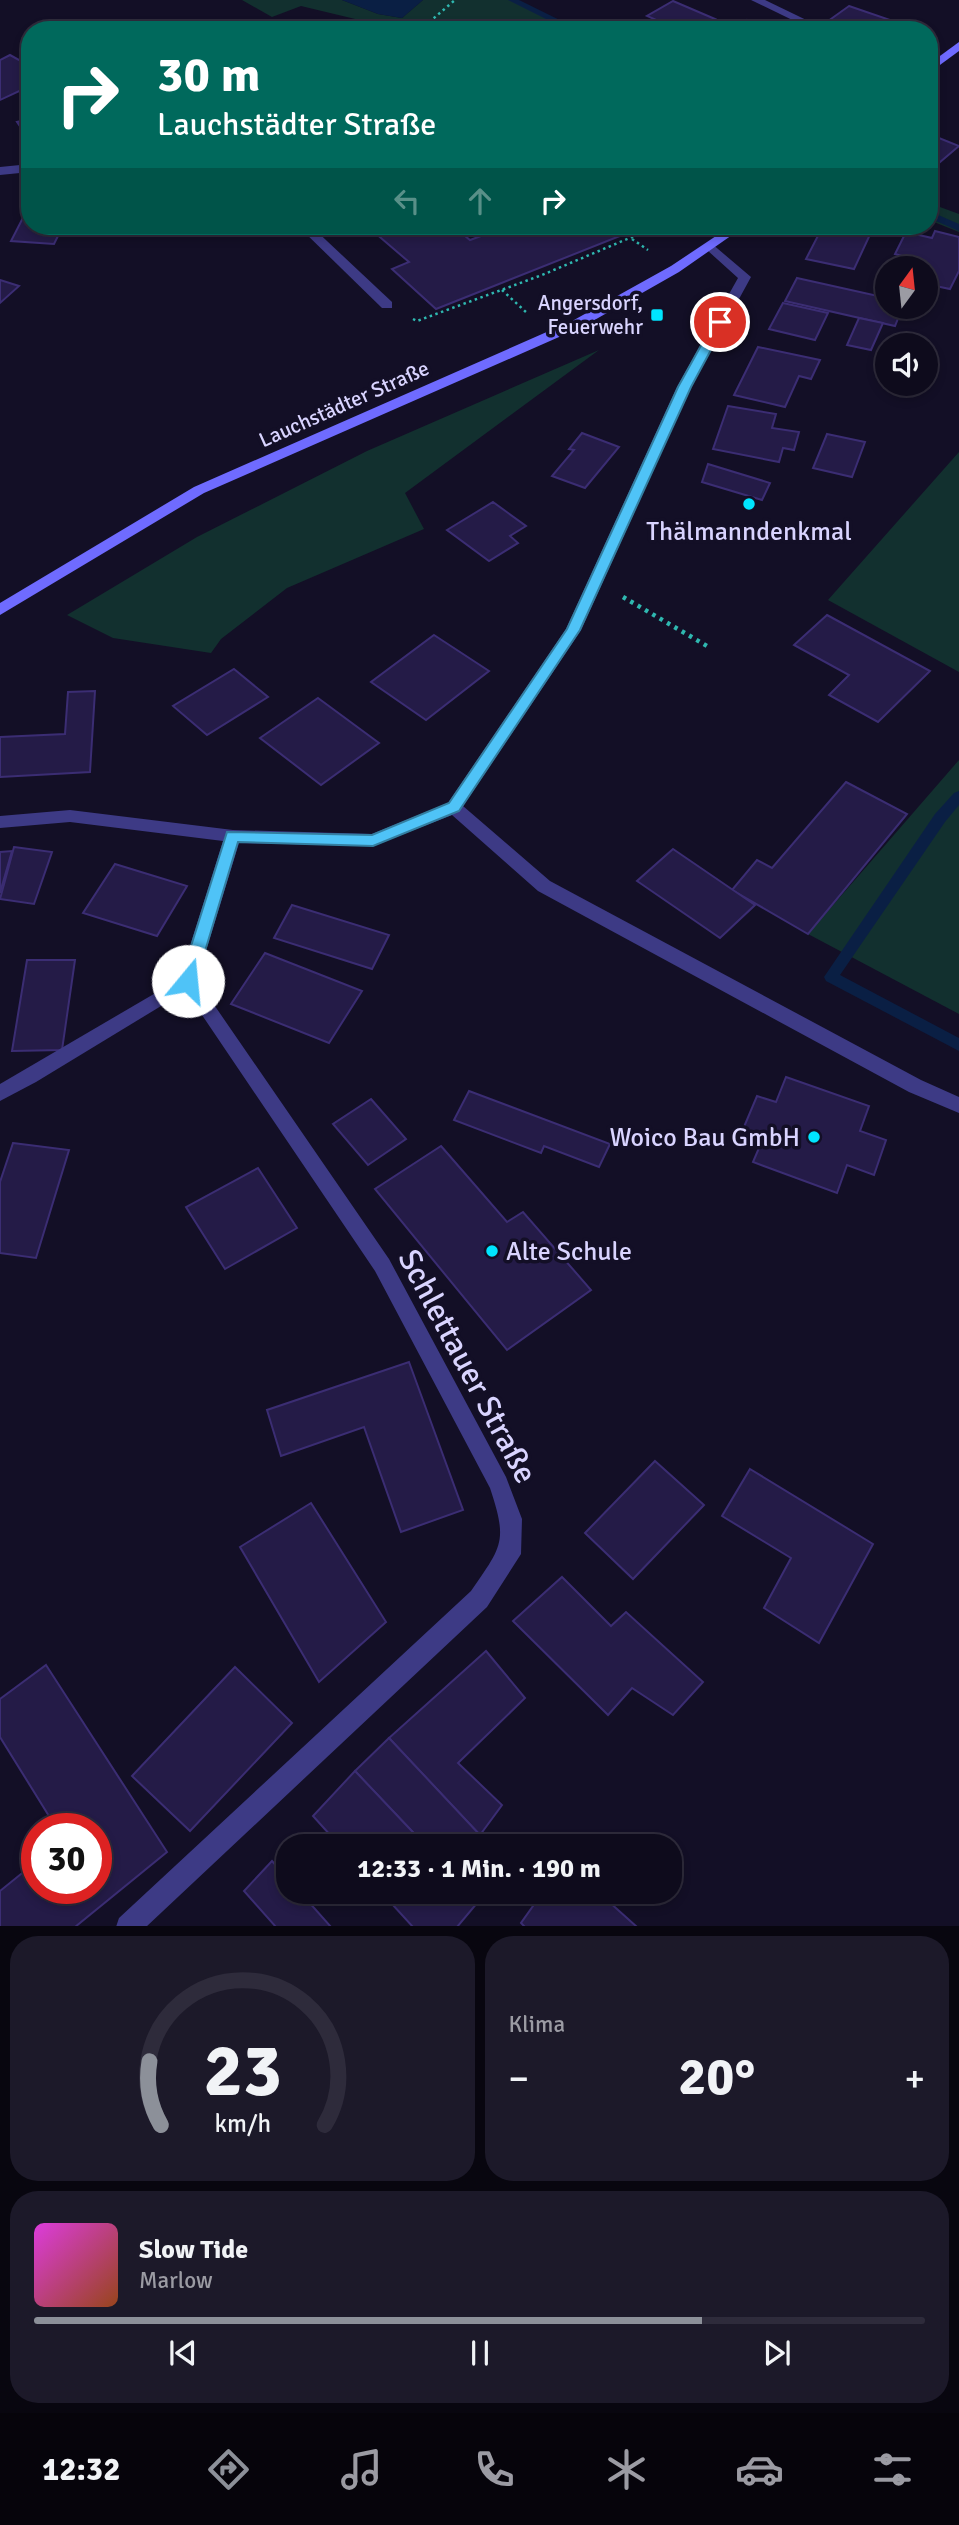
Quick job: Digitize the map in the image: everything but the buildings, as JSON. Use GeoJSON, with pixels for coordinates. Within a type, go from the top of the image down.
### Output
{"type":"FeatureCollection","features":[{"type":"Feature","properties":{"kind":"main road"},"geometry":{"type":"LineString","coordinates":[[938,62],[959,45]]}},
{"type":"Feature","properties":{"kind":"main road","name":"Lauchstädter Straße"},"geometry":{"type":"LineString","coordinates":[[0,610],[199,490],[579,323],[630,296],[727,235]]}},
{"type":"Feature","properties":{"kind":"street"},"geometry":{"type":"LineString","coordinates":[[756,0],[802,21]]}},
{"type":"Feature","properties":{"kind":"street"},"geometry":{"type":"LineString","coordinates":[[0,171],[21,169]]}},
{"type":"Feature","properties":{"kind":"street"},"geometry":{"type":"LineString","coordinates":[[313,235],[387,305]]}},
{"type":"Feature","properties":{"kind":"street"},"geometry":{"type":"LineString","coordinates":[[0,822],[70,816],[233,836],[373,840],[454,807],[573,630],[695,366],[745,277],[711,247]]}},
{"type":"Feature","properties":{"kind":"street"},"geometry":{"type":"LineString","coordinates":[[454,807],[544,886],[915,1086],[959,1105]]}},
{"type":"Feature","properties":{"kind":"street"},"geometry":{"type":"LineString","coordinates":[[0,1093],[188,981],[233,836]]}},
{"type":"Feature","properties":{"kind":"street","name":"Schlettauer Straße"},"geometry":{"type":"LineString","coordinates":[[129,1926],[479,1599],[510,1554],[511,1518],[499,1484],[382,1265],[188,981]]}},
{"type":"Feature","properties":{"kind":"path"},"geometry":{"type":"LineString","coordinates":[[431,21],[455,0]]}},
{"type":"Feature","properties":{"kind":"path"},"geometry":{"type":"LineString","coordinates":[[417,321],[542,275],[637,235]]}},
{"type":"Feature","properties":{"kind":"path"},"geometry":{"type":"LineString","coordinates":[[595,581],[707,646]]}},
{"type":"Feature","properties":{"kind":"green space"},"geometry":{"type":"Polygon","coordinates":[[[242,0],[342,0],[378,14],[402,18],[423,0],[511,0],[559,21],[364,21],[301,6],[272,17],[242,0]]]}},
{"type":"Feature","properties":{"kind":"green space"},"geometry":{"type":"Polygon","coordinates":[[[938,206],[959,214],[959,232],[938,224],[938,206]]]}},
{"type":"Feature","properties":{"kind":"green space"},"geometry":{"type":"Polygon","coordinates":[[[599,350],[405,493],[424,529],[287,588],[221,639],[211,653],[113,638],[67,615],[197,537],[367,451],[599,350]]]}},
{"type":"Feature","properties":{"kind":"green space"},"geometry":{"type":"Polygon","coordinates":[[[959,452],[959,672],[828,600],[959,452]]]}},
{"type":"Feature","properties":{"kind":"green space"},"geometry":{"type":"Polygon","coordinates":[[[959,760],[959,1014],[808,934],[959,760]]]}},
{"type":"Feature","properties":{"kind":"water"},"geometry":{"type":"Polygon","coordinates":[[[342,0],[423,0],[402,18],[378,14],[342,0]]]}},
{"type":"Feature","properties":{"kind":"waterway"},"geometry":{"type":"LineString","coordinates":[[512,0],[557,21]]}},
{"type":"Feature","properties":{"kind":"waterway"},"geometry":{"type":"LineString","coordinates":[[938,218],[959,228]]}},
{"type":"Feature","properties":{"kind":"waterway"},"geometry":{"type":"LineString","coordinates":[[959,796],[940,818],[831,977],[959,1045]]}},
{"type":"Feature","properties":{"kind":"place","name":"Angersdorf, Feuerwehr"},"geometry":{"type":"Point","coordinates":[657,315]}},
{"type":"Feature","properties":{"kind":"place","name":"Thälmanndenkmal"},"geometry":{"type":"Point","coordinates":[749,504]}},
{"type":"Feature","properties":{"kind":"place","name":"Woico Bau GmbH"},"geometry":{"type":"Point","coordinates":[814,1137]}},
{"type":"Feature","properties":{"kind":"place","name":"Alte Schule"},"geometry":{"type":"Point","coordinates":[492,1251]}},
{"type":"Feature","properties":{"kind":"route"},"geometry":{"type":"LineString","coordinates":[[188,981],[233,836],[373,840],[454,807],[573,630],[684,387],[720,322]]}}]}
